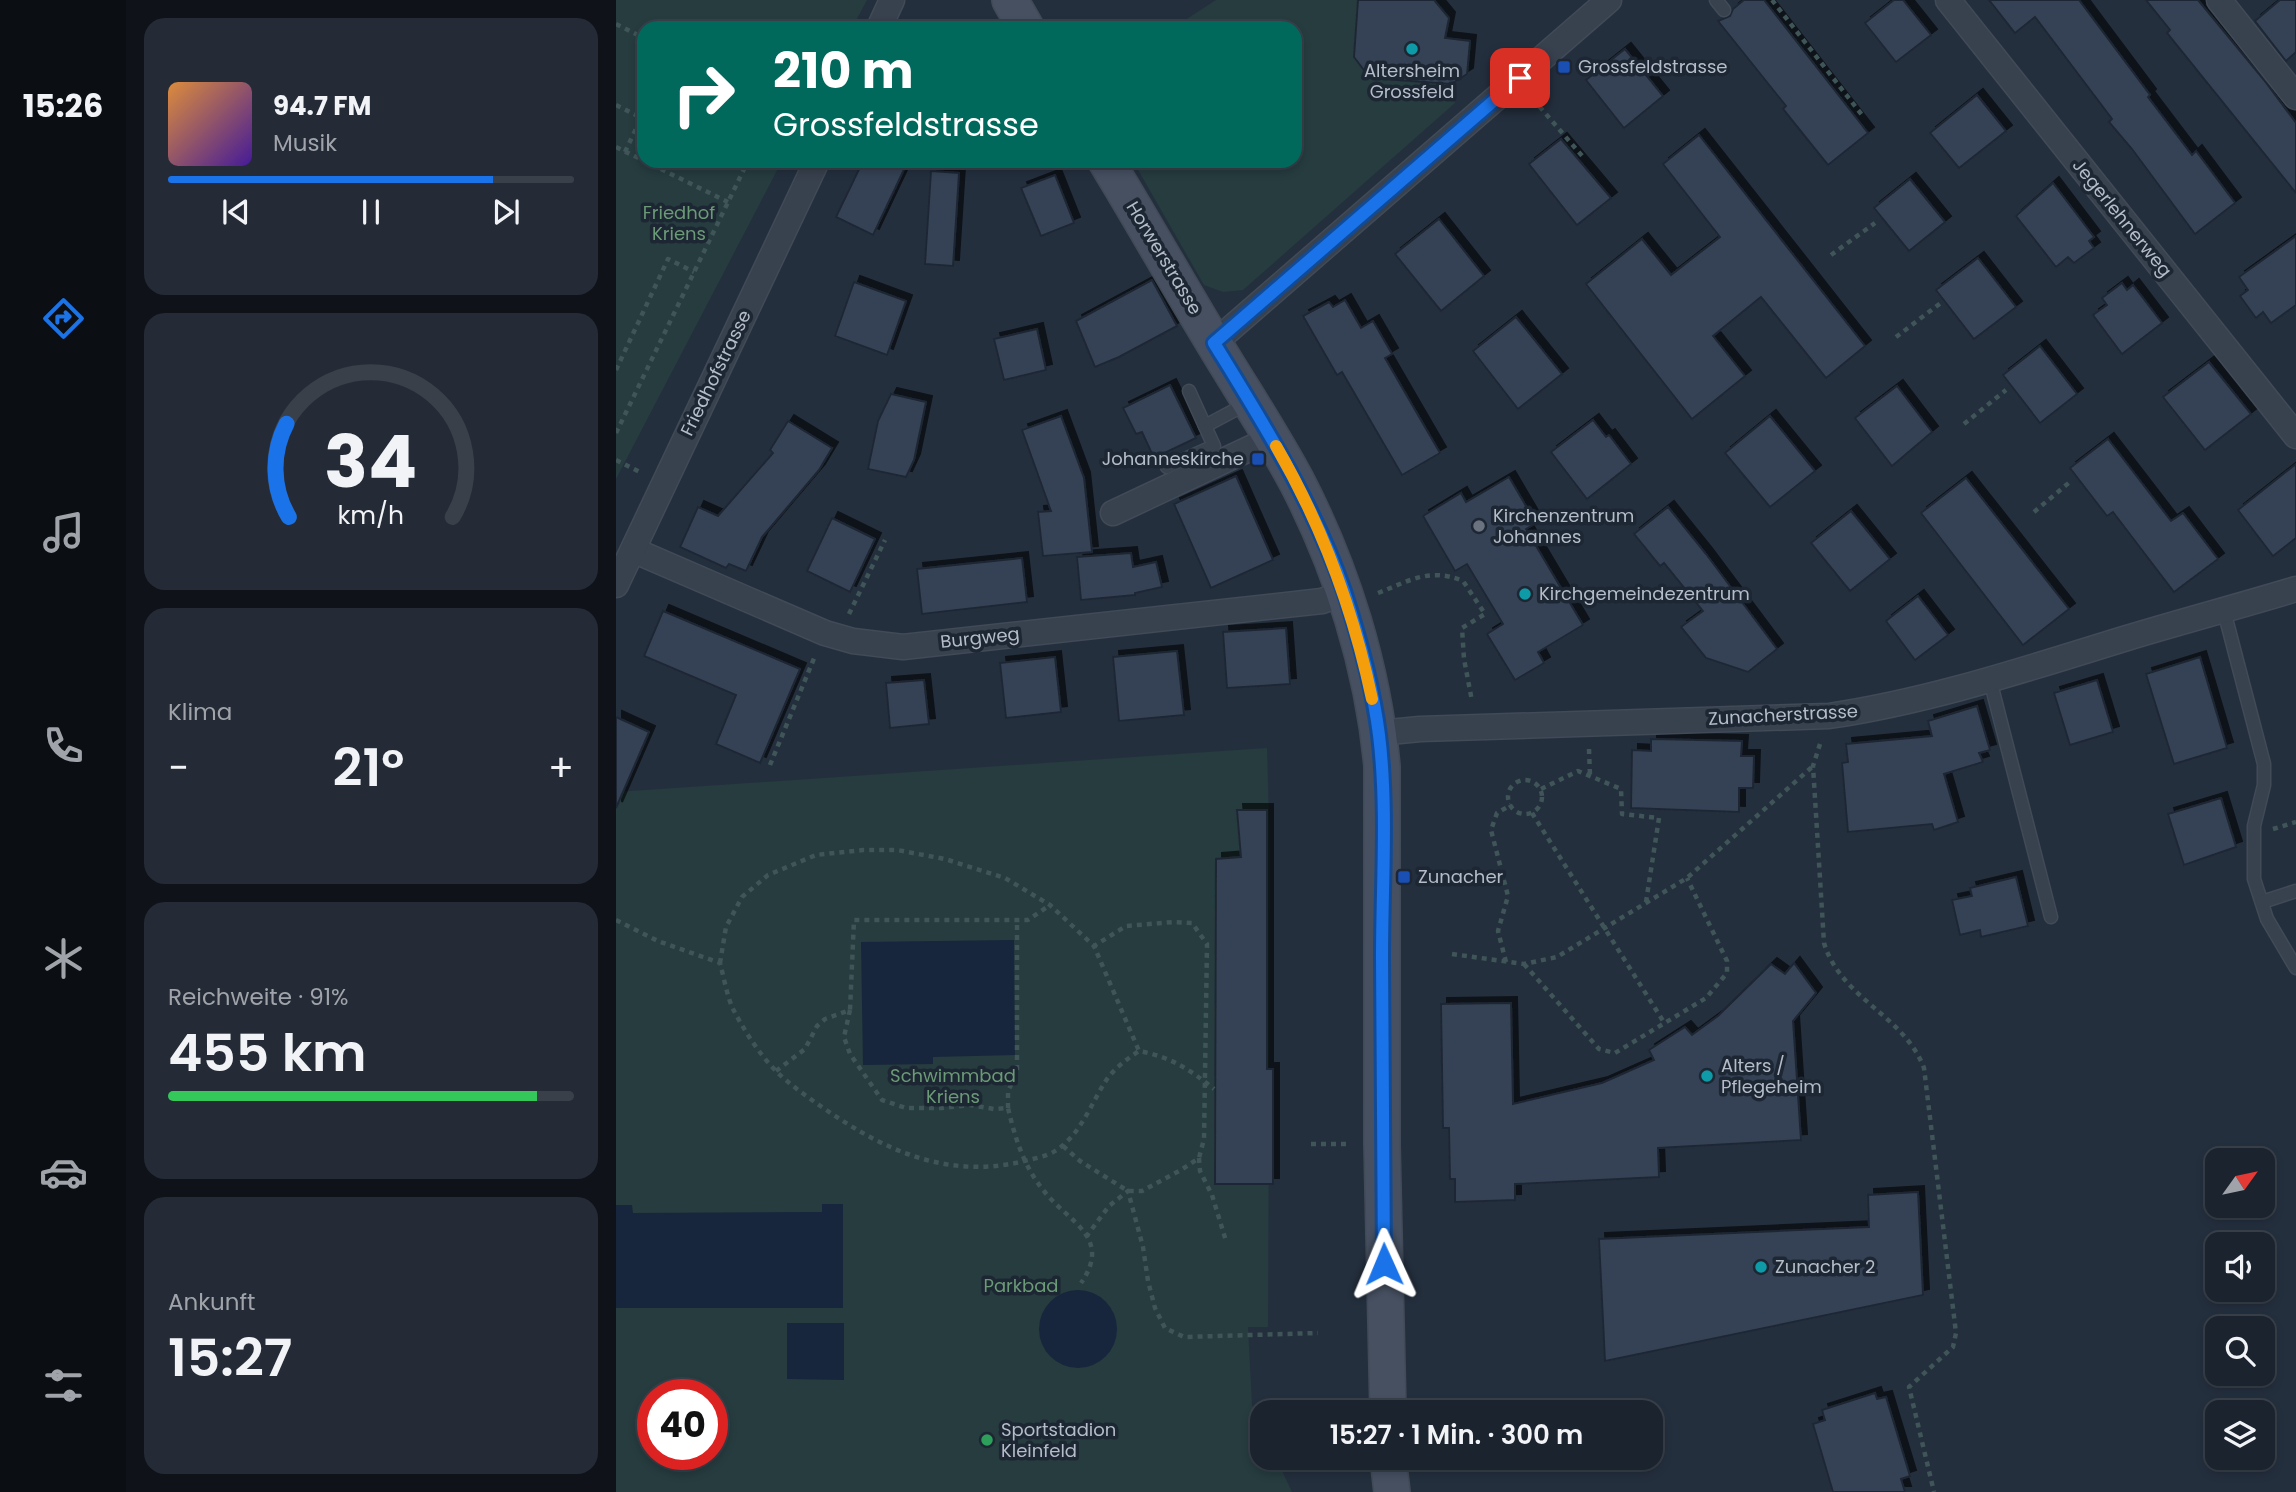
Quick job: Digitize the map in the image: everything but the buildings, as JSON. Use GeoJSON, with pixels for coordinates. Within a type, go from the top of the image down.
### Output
{"type":"FeatureCollection","features":[{"type":"Feature","properties":{"kind":"street"},"geometry":{"type":"LineString","coordinates":[[882,21],[892,0]]}},
{"type":"Feature","properties":{"kind":"street"},"geometry":{"type":"LineString","coordinates":[[1010,0],[1022,21]]}},
{"type":"Feature","properties":{"kind":"street"},"geometry":{"type":"LineString","coordinates":[[1214,343],[1609,0]]}},
{"type":"Feature","properties":{"kind":"street","name":"Jegerlehnerweg"},"geometry":{"type":"LineString","coordinates":[[1948,0],[2296,436]]}},
{"type":"Feature","properties":{"kind":"street"},"geometry":{"type":"LineString","coordinates":[[2219,0],[2296,97]]}},
{"type":"Feature","properties":{"kind":"street","name":"Friedhofstrasse"},"geometry":{"type":"LineString","coordinates":[[616,586],[814,168]]}},
{"type":"Feature","properties":{"kind":"street","name":"Horwerstrasse"},"geometry":{"type":"LineString","coordinates":[[1110,168],[1272,438],[1355,596],[1365,667],[1379,733],[1383,815],[1382,1144],[1388,1400]]}},
{"type":"Feature","properties":{"kind":"street"},"geometry":{"type":"LineString","coordinates":[[1113,513],[1272,438]]}},
{"type":"Feature","properties":{"kind":"street","name":"Burgweg"},"geometry":{"type":"LineString","coordinates":[[633,550],[825,633],[853,641],[903,647],[1355,596]]}},
{"type":"Feature","properties":{"kind":"street","name":"Zunacherstrasse"},"geometry":{"type":"LineString","coordinates":[[1379,733],[1420,729],[1829,716],[1876,709],[1990,680],[2296,589]]}},
{"type":"Feature","properties":{"kind":"street"},"geometry":{"type":"LineString","coordinates":[[1389,1470],[1392,1492]]}},
{"type":"Feature","properties":{"kind":"lane"},"geometry":{"type":"LineString","coordinates":[[1167,467],[1214,446],[1189,391]]}},
{"type":"Feature","properties":{"kind":"lane"},"geometry":{"type":"LineString","coordinates":[[1205,426],[1250,402]]}},
{"type":"Feature","properties":{"kind":"lane"},"geometry":{"type":"LineString","coordinates":[[2224,611],[2264,764],[2264,785],[2254,827],[2254,879],[2267,919],[2296,968]]}},
{"type":"Feature","properties":{"kind":"lane"},"geometry":{"type":"LineString","coordinates":[[1990,680],[2051,917]]}},
{"type":"Feature","properties":{"kind":"lane"},"geometry":{"type":"LineString","coordinates":[[2262,902],[2296,891]]}},
{"type":"Feature","properties":{"kind":"path"},"geometry":{"type":"LineString","coordinates":[[1772,0],[1862,115]]}},
{"type":"Feature","properties":{"kind":"path"},"geometry":{"type":"LineString","coordinates":[[616,24],[637,34]]}},
{"type":"Feature","properties":{"kind":"path"},"geometry":{"type":"LineString","coordinates":[[1529,94],[1583,158]]}},
{"type":"Feature","properties":{"kind":"path"},"geometry":{"type":"LineString","coordinates":[[616,106],[637,115]]}},
{"type":"Feature","properties":{"kind":"path"},"geometry":{"type":"LineString","coordinates":[[625,152],[637,129]]}},
{"type":"Feature","properties":{"kind":"path"},"geometry":{"type":"LineString","coordinates":[[616,147],[637,158]]}},
{"type":"Feature","properties":{"kind":"path"},"geometry":{"type":"LineString","coordinates":[[658,168],[728,202]]}},
{"type":"Feature","properties":{"kind":"path"},"geometry":{"type":"LineString","coordinates":[[616,432],[619,420],[744,168]]}},
{"type":"Feature","properties":{"kind":"path"},"geometry":{"type":"LineString","coordinates":[[1831,255],[1875,223]]}},
{"type":"Feature","properties":{"kind":"path"},"geometry":{"type":"LineString","coordinates":[[616,370],[668,259],[694,272]]}},
{"type":"Feature","properties":{"kind":"path"},"geometry":{"type":"LineString","coordinates":[[1896,337],[1941,302]]}},
{"type":"Feature","properties":{"kind":"path"},"geometry":{"type":"LineString","coordinates":[[1964,424],[2007,390]]}},
{"type":"Feature","properties":{"kind":"path"},"geometry":{"type":"LineString","coordinates":[[2034,512],[2071,481]]}},
{"type":"Feature","properties":{"kind":"path"},"geometry":{"type":"LineString","coordinates":[[857,598],[885,540]]}},
{"type":"Feature","properties":{"kind":"path"},"geometry":{"type":"LineString","coordinates":[[1355,596],[1436,574],[1463,581],[1485,614],[1462,628],[1464,659],[1474,712]]}},
{"type":"Feature","properties":{"kind":"path"},"geometry":{"type":"LineString","coordinates":[[770,765],[825,633]]}},
{"type":"Feature","properties":{"kind":"path"},"geometry":{"type":"LineString","coordinates":[[1829,716],[1813,766],[1824,943],[1829,961],[1841,977],[1906,1037],[1917,1050],[1924,1068],[1956,1333],[1953,1347],[1909,1387],[1934,1492]]}},
{"type":"Feature","properties":{"kind":"path"},"geometry":{"type":"LineString","coordinates":[[1588,739],[1590,776]]}},
{"type":"Feature","properties":{"kind":"path"},"geometry":{"type":"LineString","coordinates":[[1452,954],[1524,964],[1557,957],[1687,878],[1813,766]]}},
{"type":"Feature","properties":{"kind":"path"},"geometry":{"type":"LineString","coordinates":[[1541,789],[1578,771],[1621,789],[1622,814],[1659,818],[1646,903]]}},
{"type":"Feature","properties":{"kind":"path"},"geometry":{"type":"LineString","coordinates":[[1524,779],[1533,781],[1541,789],[1542,799],[1532,813],[1521,813],[1511,805],[1508,800],[1509,791],[1515,783],[1524,779]]}},
{"type":"Feature","properties":{"kind":"path"},"geometry":{"type":"LineString","coordinates":[[1506,962],[1498,931],[1507,896],[1491,830],[1497,813],[1511,805]]}},
{"type":"Feature","properties":{"kind":"path"},"geometry":{"type":"LineString","coordinates":[[1532,813],[1665,1024]]}},
{"type":"Feature","properties":{"kind":"path"},"geometry":{"type":"LineString","coordinates":[[1139,1051],[1094,946],[1049,905],[1005,878],[945,859],[897,850],[816,855],[768,875],[742,897],[726,926],[720,964],[733,1008],[758,1049],[776,1071],[844,1122],[894,1149],[934,1163],[970,1168],[1000,1166],[1053,1153],[1070,1139],[1096,1101],[1107,1079],[1122,1062],[1139,1051],[1160,1055],[1184,1066],[1214,1088]]}},
{"type":"Feature","properties":{"kind":"path"},"geometry":{"type":"LineString","coordinates":[[1524,964],[1598,1048],[1615,1053],[1706,998],[1727,973],[1727,961],[1687,878]]}},
{"type":"Feature","properties":{"kind":"path"},"geometry":{"type":"LineString","coordinates":[[1008,1108],[970,1105],[906,1108],[881,1100],[850,1054],[844,1037],[850,1010],[854,920],[1028,920],[1049,905]]}},
{"type":"Feature","properties":{"kind":"path"},"geometry":{"type":"LineString","coordinates":[[616,920],[658,941],[720,964]]}},
{"type":"Feature","properties":{"kind":"path"},"geometry":{"type":"LineString","coordinates":[[1017,920],[1017,1073],[1009,1091],[1008,1108],[1024,1161],[1044,1192],[1063,1210],[1092,1246],[1092,1268],[1081,1283]]}},
{"type":"Feature","properties":{"kind":"path"},"geometry":{"type":"LineString","coordinates":[[1094,946],[1126,926],[1174,922],[1192,923],[1207,944],[1204,1139],[1199,1158],[1200,1171],[1212,1195],[1226,1241]]}},
{"type":"Feature","properties":{"kind":"path"},"geometry":{"type":"LineString","coordinates":[[776,1071],[805,1049],[817,1026],[825,1019],[850,1010]]}},
{"type":"Feature","properties":{"kind":"path"},"geometry":{"type":"LineString","coordinates":[[1311,1144],[1362,1144]]}},
{"type":"Feature","properties":{"kind":"path"},"geometry":{"type":"LineString","coordinates":[[1063,1145],[1080,1161],[1128,1191],[1142,1191],[1199,1158]]}},
{"type":"Feature","properties":{"kind":"path"},"geometry":{"type":"LineString","coordinates":[[1086,1237],[1109,1206],[1128,1191]]}},
{"type":"Feature","properties":{"kind":"path"},"geometry":{"type":"LineString","coordinates":[[1128,1191],[1155,1308],[1165,1328],[1184,1337],[1318,1333]]}},
{"type":"Feature","properties":{"kind":"green space","name":"Friedhof Kriens"},"geometry":{"type":"Polygon","coordinates":[[[616,0],[867,0],[856,21],[637,21],[637,168],[778,168],[616,479],[616,0]]]}},
{"type":"Feature","properties":{"kind":"green space"},"geometry":{"type":"Polygon","coordinates":[[[1216,0],[1358,0],[1451,84],[1455,103],[1243,290],[1223,292],[1204,285],[1137,168],[1302,168],[1302,21],[1184,21],[1216,0]]]}},
{"type":"Feature","properties":{"kind":"green space","name":"Schwimmbad Kriens"},"geometry":{"type":"Polygon","coordinates":[[[1267,748],[1270,855],[1268,1327],[1248,1327],[1252,1400],[1250,1470],[1282,1470],[1292,1492],[616,1492],[616,792],[1267,748]]]}},
{"type":"Feature","properties":{"kind":"water"},"geometry":{"type":"Polygon","coordinates":[[[1014,940],[1015,1055],[933,1057],[933,1064],[863,1065],[861,942],[1014,940]]]}},
{"type":"Feature","properties":{"kind":"water"},"geometry":{"type":"Polygon","coordinates":[[[822,1204],[843,1204],[843,1308],[616,1308],[616,1205],[632,1205],[633,1213],[822,1212],[822,1204]]]}},
{"type":"Feature","properties":{"kind":"water"},"geometry":{"type":"Polygon","coordinates":[[[1078,1290],[1093,1293],[1106,1301],[1114,1314],[1117,1329],[1114,1344],[1106,1357],[1093,1365],[1078,1368],[1063,1365],[1050,1357],[1042,1344],[1039,1329],[1042,1314],[1050,1301],[1063,1293],[1078,1290]]]}},
{"type":"Feature","properties":{"kind":"water"},"geometry":{"type":"Polygon","coordinates":[[[787,1323],[844,1323],[844,1380],[787,1379],[787,1323]]]}},
{"type":"Feature","properties":{"kind":"slow traffic"},"geometry":{"type":"LineString","coordinates":[[1276,446],[1297,482],[1329,551],[1352,618],[1372,699]]}},
{"type":"Feature","properties":{"kind":"place","name":"Altersheim Grossfeld"},"geometry":{"type":"Point","coordinates":[1412,49]}},
{"type":"Feature","properties":{"kind":"place","name":"Grossfeldstrasse"},"geometry":{"type":"Point","coordinates":[1564,67]}},
{"type":"Feature","properties":{"kind":"place","name":"Johanneskirche"},"geometry":{"type":"Point","coordinates":[1258,459]}},
{"type":"Feature","properties":{"kind":"place","name":"Kirchenzentrum Johannes"},"geometry":{"type":"Point","coordinates":[1479,526]}},
{"type":"Feature","properties":{"kind":"place","name":"Kirchgemeindezentrum"},"geometry":{"type":"Point","coordinates":[1525,594]}},
{"type":"Feature","properties":{"kind":"place","name":"Zunacher"},"geometry":{"type":"Point","coordinates":[1404,877]}},
{"type":"Feature","properties":{"kind":"place","name":"Alters / Pflegeheim"},"geometry":{"type":"Point","coordinates":[1707,1076]}},
{"type":"Feature","properties":{"kind":"place","name":"Zunacher 2"},"geometry":{"type":"Point","coordinates":[1761,1267]}},
{"type":"Feature","properties":{"kind":"place","name":"Sportstadion Kleinfeld"},"geometry":{"type":"Point","coordinates":[987,1440]}},
{"type":"Feature","properties":{"kind":"route"},"geometry":{"type":"LineString","coordinates":[[1384,1264],[1383,815],[1379,733],[1352,618],[1329,551],[1297,482],[1214,343],[1520,78]]}},
{"type":"Feature","properties":{"kind":"park label","name":"Parkbad"},"geometry":{"type":"Point","coordinates":[1021,1286]}}]}
